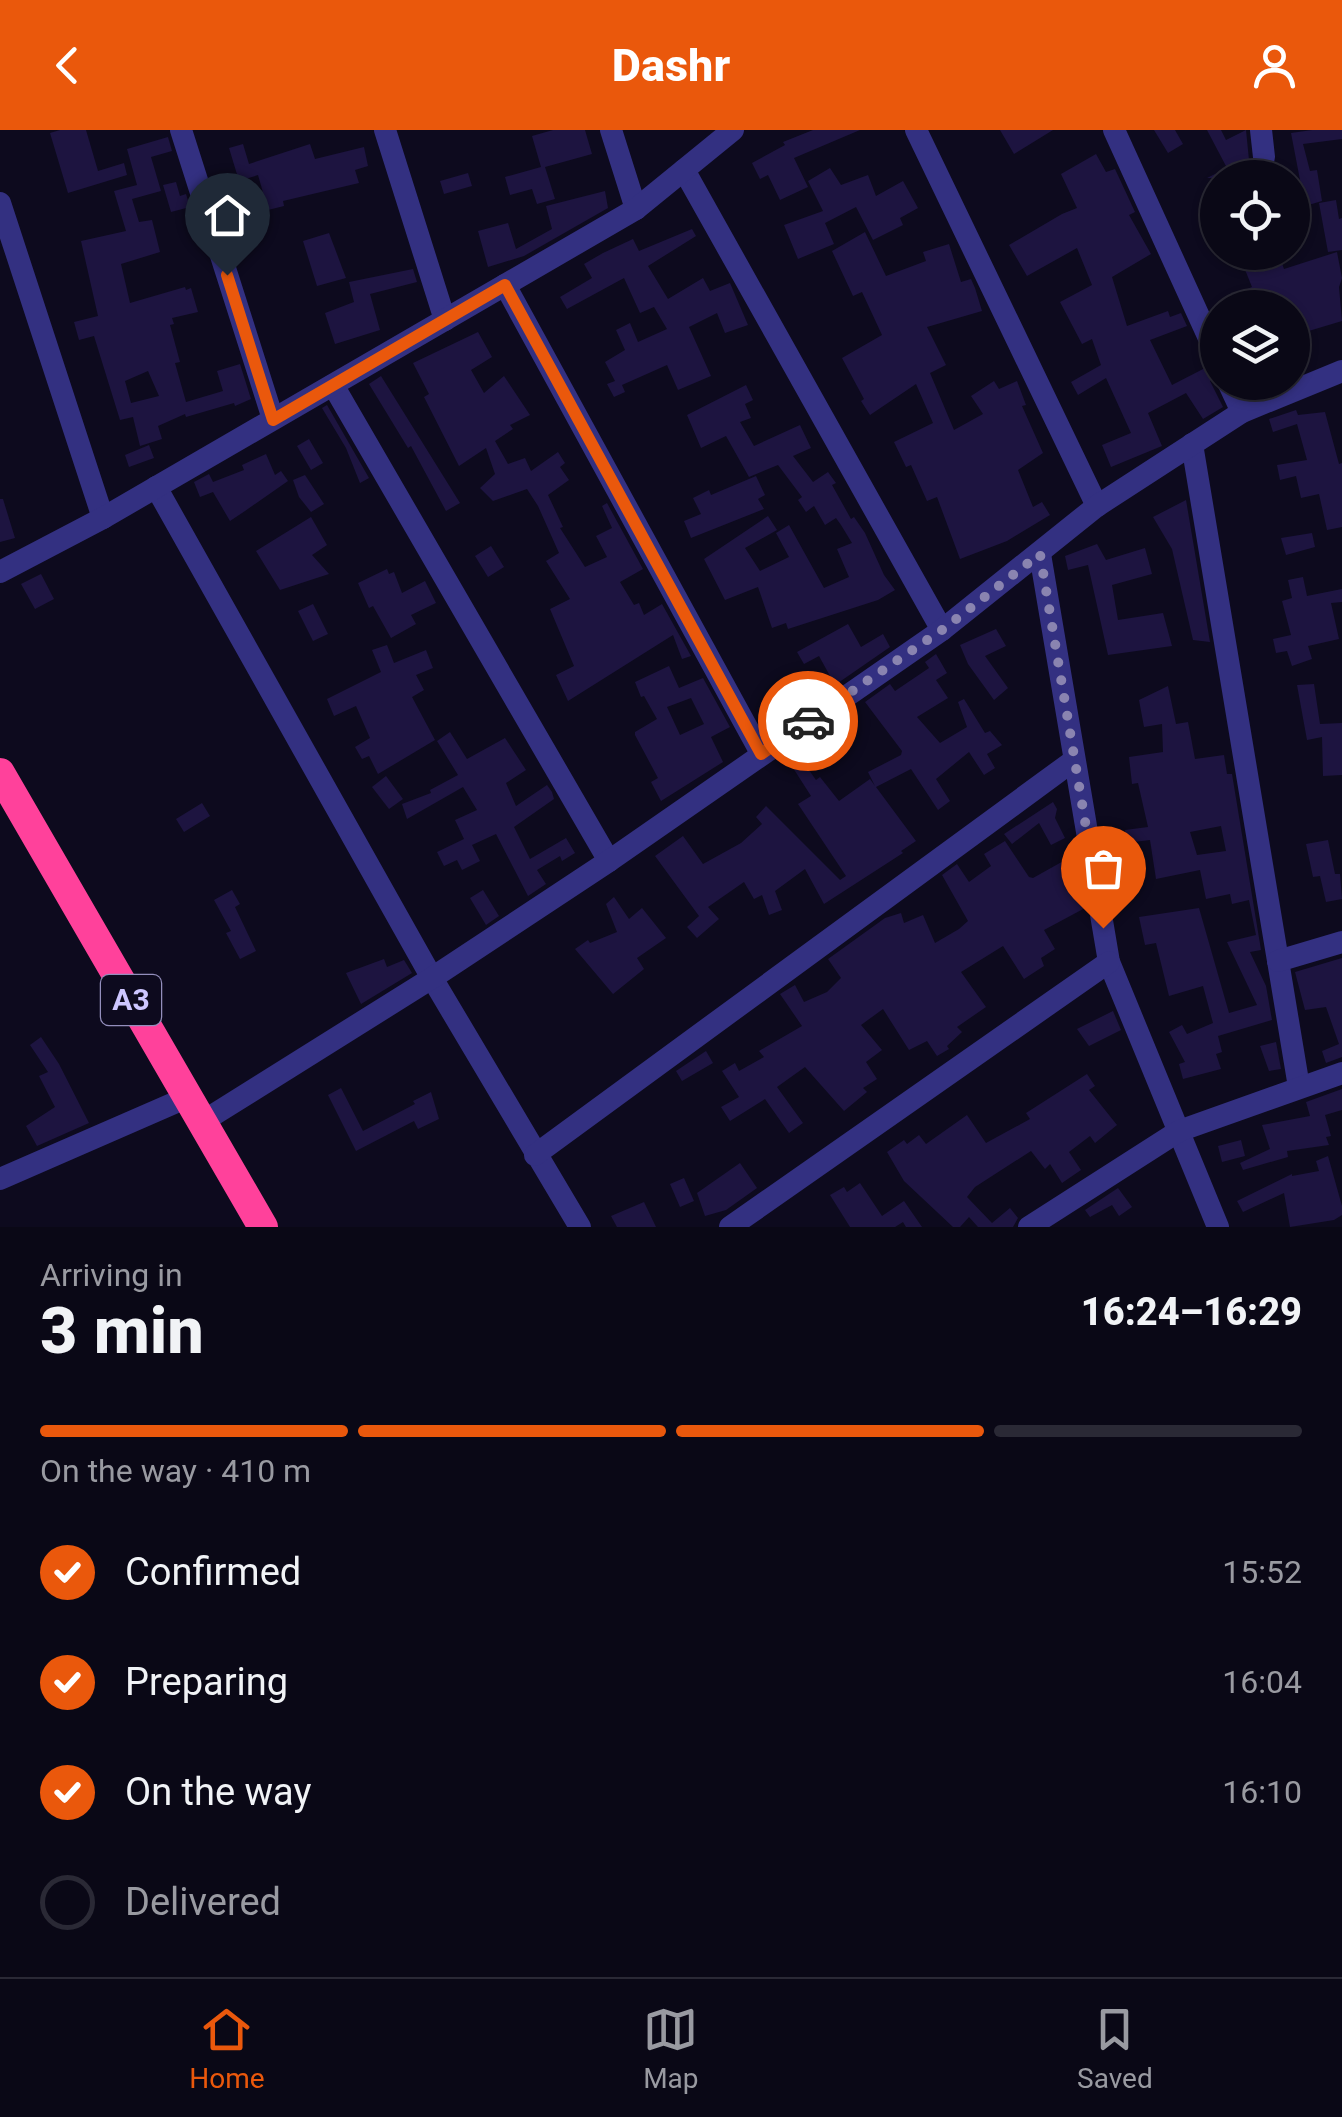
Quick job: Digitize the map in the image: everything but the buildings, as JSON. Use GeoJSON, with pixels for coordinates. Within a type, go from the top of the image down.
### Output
{"type":"FeatureCollection","features":[{"type":"Feature","properties":{"kind":"highway","name":"A3"},"geometry":{"type":"LineString","coordinates":[[0,773],[263,1227]]}},
{"type":"Feature","properties":{"kind":"street"},"geometry":{"type":"LineString","coordinates":[[181,130],[273,420]]}},
{"type":"Feature","properties":{"kind":"street"},"geometry":{"type":"LineString","coordinates":[[386,130],[445,320]]}},
{"type":"Feature","properties":{"kind":"street"},"geometry":{"type":"LineString","coordinates":[[611,130],[636,209]]}},
{"type":"Feature","properties":{"kind":"street"},"geometry":{"type":"LineString","coordinates":[[0,572],[104,518],[636,209],[732,130]]}},
{"type":"Feature","properties":{"kind":"street"},"geometry":{"type":"LineString","coordinates":[[916,130],[1097,506]]}},
{"type":"Feature","properties":{"kind":"street"},"geometry":{"type":"LineString","coordinates":[[1114,130],[1200,319]]}},
{"type":"Feature","properties":{"kind":"street"},"geometry":{"type":"LineString","coordinates":[[1261,130],[1264,157]]}},
{"type":"Feature","properties":{"kind":"street"},"geometry":{"type":"LineString","coordinates":[[684,170],[942,630]]}},
{"type":"Feature","properties":{"kind":"street"},"geometry":{"type":"LineString","coordinates":[[0,203],[104,518]]}},
{"type":"Feature","properties":{"kind":"street"},"geometry":{"type":"LineString","coordinates":[[505,285],[761,754]]}},
{"type":"Feature","properties":{"kind":"street"},"geometry":{"type":"LineString","coordinates":[[0,1179],[195,1110],[432,978],[609,861],[942,630],[1097,506],[1242,412],[1342,371]]}},
{"type":"Feature","properties":{"kind":"street"},"geometry":{"type":"LineString","coordinates":[[333,385],[609,861]]}},
{"type":"Feature","properties":{"kind":"street"},"geometry":{"type":"LineString","coordinates":[[1236,400],[1242,412]]}},
{"type":"Feature","properties":{"kind":"street"},"geometry":{"type":"LineString","coordinates":[[1192,444],[1299,1087]]}},
{"type":"Feature","properties":{"kind":"street"},"geometry":{"type":"LineString","coordinates":[[156,487],[432,978],[580,1227]]}},
{"type":"Feature","properties":{"kind":"street"},"geometry":{"type":"LineString","coordinates":[[1040,554],[1109,962],[1218,1227]]}},
{"type":"Feature","properties":{"kind":"street"},"geometry":{"type":"LineString","coordinates":[[535,1155],[1073,761]]}},
{"type":"Feature","properties":{"kind":"street"},"geometry":{"type":"LineString","coordinates":[[1278,960],[1342,942]]}},
{"type":"Feature","properties":{"kind":"street"},"geometry":{"type":"LineString","coordinates":[[730,1227],[1109,962]]}},
{"type":"Feature","properties":{"kind":"street"},"geometry":{"type":"LineString","coordinates":[[1029,1227],[1061,1218],[1180,1131],[1342,1073]]}},
{"type":"Feature","properties":{"kind":"way so far"},"geometry":{"type":"LineString","coordinates":[[808,721],[942,630],[1040,554],[1103,928]]}},
{"type":"Feature","properties":{"kind":"route"},"geometry":{"type":"LineString","coordinates":[[227,275],[273,420],[505,285],[761,754],[808,721]]}}]}
